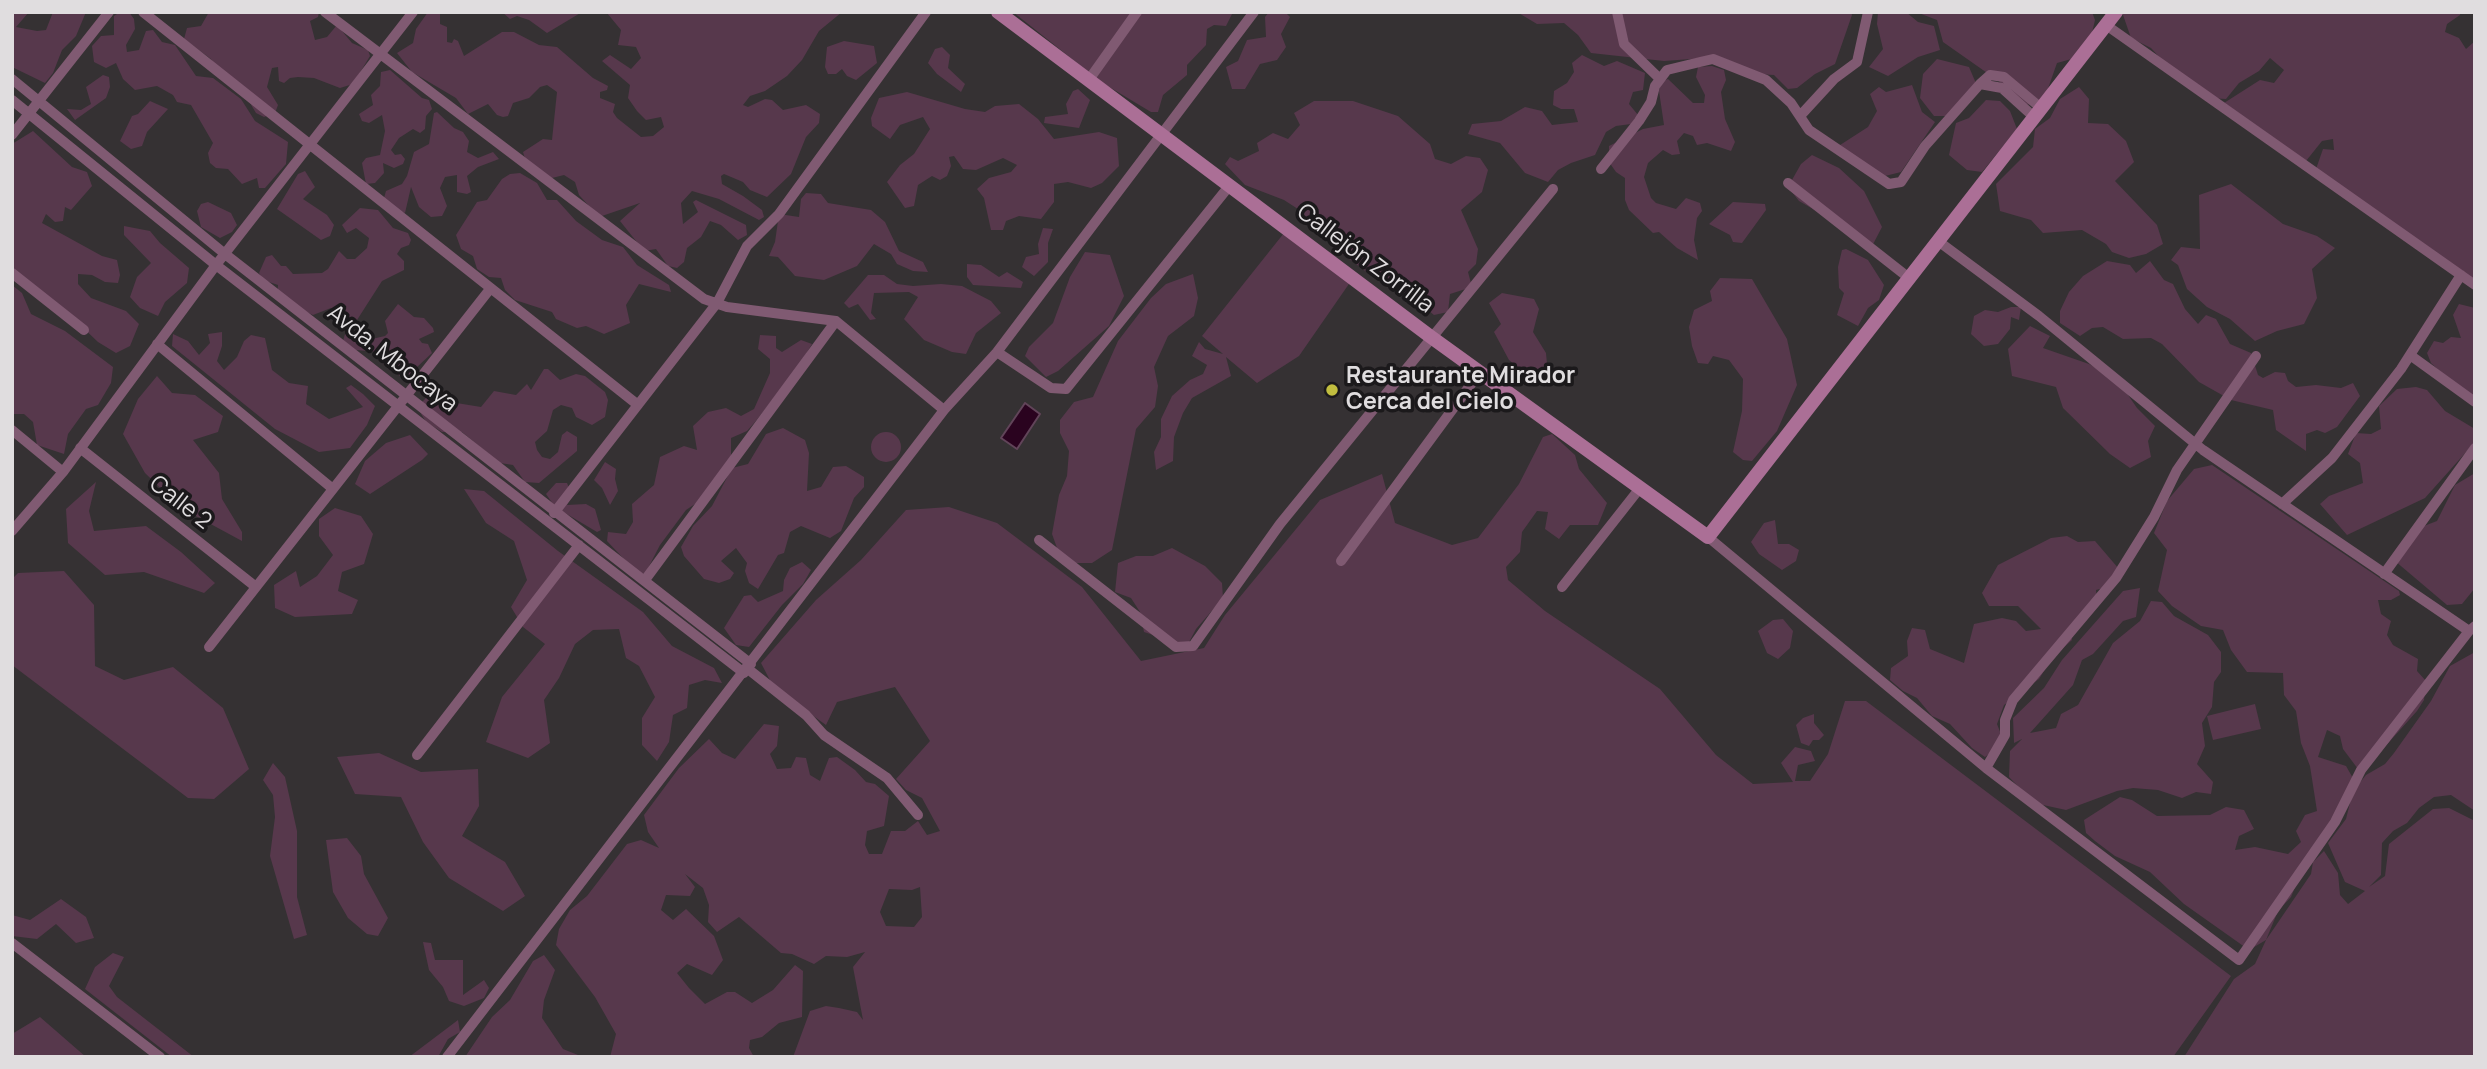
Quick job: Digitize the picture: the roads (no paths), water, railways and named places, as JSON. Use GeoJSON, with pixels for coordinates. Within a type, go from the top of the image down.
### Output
{"type":"FeatureCollection","features":[{"type":"Feature","properties":{"kind":"street"},"geometry":{"type":"LineString","coordinates":[[12,135],[109,12]]}},
{"type":"Feature","properties":{"kind":"street"},"geometry":{"type":"LineString","coordinates":[[143,12],[638,405]]}},
{"type":"Feature","properties":{"kind":"street"},"geometry":{"type":"LineString","coordinates":[[325,12],[704,299],[727,307],[836,321],[944,410]]}},
{"type":"Feature","properties":{"kind":"street"},"geometry":{"type":"LineString","coordinates":[[12,531],[63,472],[216,265],[414,12]]}},
{"type":"Feature","properties":{"kind":"street"},"geometry":{"type":"LineString","coordinates":[[548,521],[717,303],[747,246],[779,214],[926,12]]}},
{"type":"Feature","properties":{"kind":"street","name":"Callejón Zorrilla"},"geometry":{"type":"LineString","coordinates":[[999,12],[1430,337],[1708,537]]}},
{"type":"Feature","properties":{"kind":"street"},"geometry":{"type":"LineString","coordinates":[[1088,81],[1137,12]]}},
{"type":"Feature","properties":{"kind":"street"},"geometry":{"type":"LineString","coordinates":[[447,1057],[944,410],[997,352],[1254,12]]}},
{"type":"Feature","properties":{"kind":"street"},"geometry":{"type":"LineString","coordinates":[[1617,12],[1624,44],[1660,79]]}},
{"type":"Feature","properties":{"kind":"street"},"geometry":{"type":"LineString","coordinates":[[1800,116],[1834,79],[1857,62],[1868,12]]}},
{"type":"Feature","properties":{"kind":"street"},"geometry":{"type":"LineString","coordinates":[[1938,241],[2039,316],[2196,443],[2384,574],[2472,628],[2361,770],[2335,822],[2239,960],[1986,768],[1753,578],[1708,537],[1909,278],[2038,113],[2116,12]]}},
{"type":"Feature","properties":{"kind":"street"},"geometry":{"type":"LineString","coordinates":[[2106,25],[2475,285]]}},
{"type":"Feature","properties":{"kind":"street"},"geometry":{"type":"LineString","coordinates":[[1601,169],[1645,111],[1667,70],[1713,59],[1766,80],[1791,103],[1810,131],[1889,184],[1901,182],[1925,146],[1980,84],[2002,89],[2038,113]]}},
{"type":"Feature","properties":{"kind":"street","name":"Avda. Mbocaya"},"geometry":{"type":"LineString","coordinates":[[12,79],[225,254],[645,580],[747,669]]}},
{"type":"Feature","properties":{"kind":"street"},"geometry":{"type":"LineString","coordinates":[[12,100],[216,265],[579,545],[747,669],[806,715],[824,736],[887,778],[918,815]]}},
{"type":"Feature","properties":{"kind":"street"},"geometry":{"type":"LineString","coordinates":[[1788,183],[1909,278]]}},
{"type":"Feature","properties":{"kind":"street"},"geometry":{"type":"LineString","coordinates":[[997,352],[1051,388],[1066,389],[1230,185]]}},
{"type":"Feature","properties":{"kind":"street"},"geometry":{"type":"LineString","coordinates":[[1039,540],[1176,647],[1193,646],[1241,575],[1430,337],[1553,189]]}},
{"type":"Feature","properties":{"kind":"street"},"geometry":{"type":"LineString","coordinates":[[12,273],[84,330]]}},
{"type":"Feature","properties":{"kind":"street"},"geometry":{"type":"LineString","coordinates":[[2282,504],[2332,458],[2410,355],[2461,275]]}},
{"type":"Feature","properties":{"kind":"street"},"geometry":{"type":"LineString","coordinates":[[209,647],[408,396],[489,289]]}},
{"type":"Feature","properties":{"kind":"street"},"geometry":{"type":"LineString","coordinates":[[645,580],[836,321]]}},
{"type":"Feature","properties":{"kind":"street"},"geometry":{"type":"LineString","coordinates":[[157,345],[333,489]]}},
{"type":"Feature","properties":{"kind":"street"},"geometry":{"type":"LineString","coordinates":[[2410,355],[2475,402]]}},
{"type":"Feature","properties":{"kind":"street"},"geometry":{"type":"LineString","coordinates":[[1986,768],[2005,735],[2005,720],[2012,700],[2116,578],[2196,443],[2256,356]]}},
{"type":"Feature","properties":{"kind":"street"},"geometry":{"type":"LineString","coordinates":[[1341,561],[1480,372]]}},
{"type":"Feature","properties":{"kind":"street"},"geometry":{"type":"LineString","coordinates":[[12,430],[63,472]]}},
{"type":"Feature","properties":{"kind":"street"},"geometry":{"type":"LineString","coordinates":[[2384,574],[2475,447]]}},
{"type":"Feature","properties":{"kind":"street","name":"Calle 2"},"geometry":{"type":"LineString","coordinates":[[80,448],[256,587]]}},
{"type":"Feature","properties":{"kind":"street"},"geometry":{"type":"LineString","coordinates":[[1562,587],[1640,488]]}},
{"type":"Feature","properties":{"kind":"street"},"geometry":{"type":"LineString","coordinates":[[417,755],[579,545]]}},
{"type":"Feature","properties":{"kind":"street"},"geometry":{"type":"LineString","coordinates":[[12,943],[160,1057]]}},
{"type":"Feature","properties":{"kind":"place","name":"Restaurante Mirador Cerca del Cielo"},"geometry":{"type":"Point","coordinates":[1332,390]}}]}
